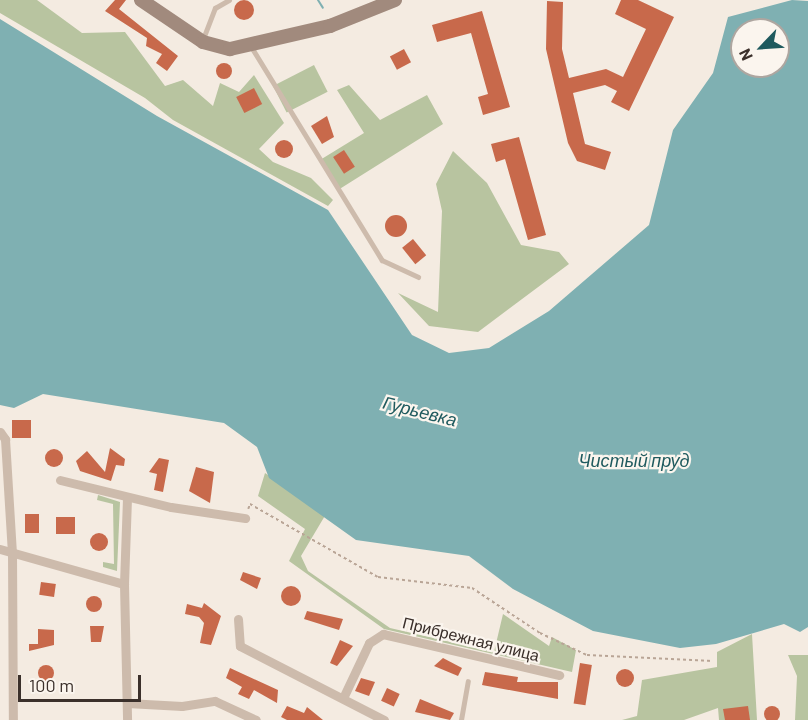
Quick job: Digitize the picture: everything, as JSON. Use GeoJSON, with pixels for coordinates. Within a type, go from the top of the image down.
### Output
{"type":"FeatureCollection","features":[{"type":"Feature","properties":{"kind":"main road"},"geometry":{"type":"LineString","coordinates":[[141,0],[202,42],[230,49],[330,26],[395,0]]}},
{"type":"Feature","properties":{"kind":"street"},"geometry":{"type":"LineString","coordinates":[[0,432],[5,439],[12,553],[13,720]]}},
{"type":"Feature","properties":{"kind":"street"},"geometry":{"type":"LineString","coordinates":[[60,480],[127,497],[245,518]]}},
{"type":"Feature","properties":{"kind":"street"},"geometry":{"type":"LineString","coordinates":[[127,497],[124,584],[127,720]]}},
{"type":"Feature","properties":{"kind":"street"},"geometry":{"type":"LineString","coordinates":[[0,549],[124,584]]}},
{"type":"Feature","properties":{"kind":"street"},"geometry":{"type":"LineString","coordinates":[[238,619],[240,646],[343,698],[360,716],[384,720]]}},
{"type":"Feature","properties":{"kind":"street","name":"Прибрежная улица"},"geometry":{"type":"LineString","coordinates":[[343,698],[369,643],[383,634],[559,675]]}},
{"type":"Feature","properties":{"kind":"street"},"geometry":{"type":"LineString","coordinates":[[127,703],[182,706],[215,701],[256,720]]}},
{"type":"Feature","properties":{"kind":"lane"},"geometry":{"type":"LineString","coordinates":[[202,42],[215,8],[229,0]]}},
{"type":"Feature","properties":{"kind":"lane"},"geometry":{"type":"LineString","coordinates":[[251,46],[382,260],[418,277]]}},
{"type":"Feature","properties":{"kind":"lane"},"geometry":{"type":"LineString","coordinates":[[460,720],[468,682]]}},
{"type":"Feature","properties":{"kind":"path"},"geometry":{"type":"LineString","coordinates":[[245,518],[250,504],[378,577],[472,588],[540,633],[587,655],[713,661]]}},
{"type":"Feature","properties":{"kind":"green space"},"geometry":{"type":"Polygon","coordinates":[[[0,0],[37,0],[82,33],[125,32],[165,86],[183,80],[213,106],[220,83],[239,92],[254,75],[284,123],[259,149],[273,162],[311,178],[333,200],[328,206],[173,120],[145,98],[0,13],[0,0]]]}},
{"type":"Feature","properties":{"kind":"green space"},"geometry":{"type":"Polygon","coordinates":[[[314,65],[328,92],[287,113],[273,86],[314,65]]]}},
{"type":"Feature","properties":{"kind":"green space"},"geometry":{"type":"Polygon","coordinates":[[[349,85],[380,120],[427,95],[443,124],[338,190],[320,160],[364,133],[337,90],[349,85]]]}},
{"type":"Feature","properties":{"kind":"green space"},"geometry":{"type":"Polygon","coordinates":[[[453,151],[487,183],[521,245],[559,252],[569,264],[478,332],[429,326],[398,293],[438,312],[442,211],[436,184],[453,151]]]}},
{"type":"Feature","properties":{"kind":"green space"},"geometry":{"type":"Polygon","coordinates":[[[265,473],[326,514],[301,556],[308,571],[390,628],[494,652],[503,614],[549,646],[552,637],[576,650],[572,672],[384,629],[289,561],[305,529],[258,496],[265,473]]]}},
{"type":"Feature","properties":{"kind":"green space"},"geometry":{"type":"Polygon","coordinates":[[[98,495],[120,502],[117,571],[103,567],[103,562],[114,564],[113,504],[97,500],[98,495]]]}},
{"type":"Feature","properties":{"kind":"green space"},"geometry":{"type":"Polygon","coordinates":[[[752,634],[757,720],[719,720],[718,708],[684,720],[622,720],[637,716],[642,680],[717,667],[717,652],[752,634]]]}},
{"type":"Feature","properties":{"kind":"green space"},"geometry":{"type":"Polygon","coordinates":[[[788,655],[808,655],[808,720],[795,720],[797,676],[788,655]]]}},
{"type":"Feature","properties":{"kind":"water","name":"Чистый пруд"},"geometry":{"type":"Polygon","coordinates":[[[792,0],[808,1],[808,627],[800,632],[784,624],[716,644],[680,648],[593,631],[513,589],[469,556],[356,540],[269,478],[257,447],[224,423],[43,394],[14,408],[0,405],[0,19],[157,116],[328,210],[412,335],[449,353],[489,348],[549,311],[649,225],[673,130],[713,73],[728,17],[792,0]]]}},
{"type":"Feature","properties":{"kind":"building"},"geometry":{"type":"Polygon","coordinates":[[[115,0],[126,0],[119,9],[178,56],[167,71],[156,63],[162,54],[146,46],[147,38],[105,11],[115,0]]]}},
{"type":"Feature","properties":{"kind":"building"},"geometry":{"type":"Polygon","coordinates":[[[244,0],[251,3],[254,10],[251,17],[244,20],[237,17],[234,10],[237,3],[244,0]]]}},
{"type":"Feature","properties":{"kind":"building"},"geometry":{"type":"Polygon","coordinates":[[[621,0],[638,0],[674,17],[629,111],[611,102],[617,91],[605,85],[573,93],[585,144],[611,152],[605,170],[577,161],[568,143],[546,49],[547,1],[563,2],[562,49],[569,78],[606,69],[623,77],[646,29],[615,14],[621,0]]]}},
{"type":"Feature","properties":{"kind":"building"},"geometry":{"type":"Polygon","coordinates":[[[482,11],[510,107],[483,115],[478,97],[488,94],[471,33],[437,42],[432,25],[482,11]]]}},
{"type":"Feature","properties":{"kind":"building"},"geometry":{"type":"Polygon","coordinates":[[[404,49],[411,62],[397,70],[390,57],[404,49]]]}},
{"type":"Feature","properties":{"kind":"building"},"geometry":{"type":"Polygon","coordinates":[[[221,63],[227,63],[232,71],[230,77],[221,79],[216,74],[216,68],[221,63]]]}},
{"type":"Feature","properties":{"kind":"building"},"geometry":{"type":"Polygon","coordinates":[[[254,88],[262,104],[244,113],[236,97],[254,88]]]}},
{"type":"Feature","properties":{"kind":"building"},"geometry":{"type":"Polygon","coordinates":[[[327,116],[334,137],[322,144],[311,126],[327,116]]]}},
{"type":"Feature","properties":{"kind":"building"},"geometry":{"type":"Polygon","coordinates":[[[519,137],[546,235],[528,240],[505,159],[496,162],[491,144],[519,137]]]}},
{"type":"Feature","properties":{"kind":"building"},"geometry":{"type":"Polygon","coordinates":[[[284,140],[290,143],[293,149],[290,155],[284,158],[278,155],[275,149],[278,143],[284,140]]]}},
{"type":"Feature","properties":{"kind":"building"},"geometry":{"type":"Polygon","coordinates":[[[344,150],[355,167],[344,174],[333,157],[344,150]]]}},
{"type":"Feature","properties":{"kind":"building"},"geometry":{"type":"Polygon","coordinates":[[[396,215],[406,222],[407,226],[400,236],[396,237],[386,230],[385,226],[392,216],[396,215]]]}},
{"type":"Feature","properties":{"kind":"building"},"geometry":{"type":"Polygon","coordinates":[[[413,239],[426,255],[415,264],[402,248],[413,239]]]}},
{"type":"Feature","properties":{"kind":"building"},"geometry":{"type":"Polygon","coordinates":[[[12,420],[31,420],[31,438],[12,438],[12,420]]]}},
{"type":"Feature","properties":{"kind":"building"},"geometry":{"type":"Polygon","coordinates":[[[110,448],[125,459],[124,466],[116,465],[111,481],[80,471],[76,461],[87,451],[105,472],[110,448]]]}},
{"type":"Feature","properties":{"kind":"building"},"geometry":{"type":"Polygon","coordinates":[[[50,449],[58,449],[63,454],[61,465],[50,467],[45,462],[45,454],[50,449]]]}},
{"type":"Feature","properties":{"kind":"building"},"geometry":{"type":"Polygon","coordinates":[[[159,458],[169,460],[163,492],[154,490],[157,474],[149,472],[159,458]]]}},
{"type":"Feature","properties":{"kind":"building"},"geometry":{"type":"Polygon","coordinates":[[[196,467],[214,472],[210,503],[189,491],[196,467]]]}},
{"type":"Feature","properties":{"kind":"building"},"geometry":{"type":"Polygon","coordinates":[[[25,514],[39,514],[39,533],[25,533],[25,514]]]}},
{"type":"Feature","properties":{"kind":"building"},"geometry":{"type":"Polygon","coordinates":[[[56,517],[75,517],[75,534],[56,534],[56,517]]]}},
{"type":"Feature","properties":{"kind":"building"},"geometry":{"type":"Polygon","coordinates":[[[95,533],[103,533],[108,538],[106,549],[95,551],[90,546],[90,538],[95,533]]]}},
{"type":"Feature","properties":{"kind":"building"},"geometry":{"type":"Polygon","coordinates":[[[243,572],[261,578],[257,589],[240,580],[243,572]]]}},
{"type":"Feature","properties":{"kind":"building"},"geometry":{"type":"Polygon","coordinates":[[[41,582],[56,584],[54,597],[39,595],[41,582]]]}},
{"type":"Feature","properties":{"kind":"building"},"geometry":{"type":"Polygon","coordinates":[[[287,586],[295,586],[301,592],[301,600],[295,606],[287,606],[281,600],[281,592],[287,586]]]}},
{"type":"Feature","properties":{"kind":"building"},"geometry":{"type":"Polygon","coordinates":[[[91,596],[97,596],[102,604],[100,610],[91,612],[86,607],[86,601],[91,596]]]}},
{"type":"Feature","properties":{"kind":"building"},"geometry":{"type":"Polygon","coordinates":[[[204,603],[221,616],[211,645],[200,643],[204,623],[199,617],[185,614],[187,604],[202,608],[204,603]]]}},
{"type":"Feature","properties":{"kind":"building"},"geometry":{"type":"Polygon","coordinates":[[[307,611],[343,619],[339,630],[304,619],[307,611]]]}},
{"type":"Feature","properties":{"kind":"building"},"geometry":{"type":"Polygon","coordinates":[[[90,626],[104,626],[101,642],[91,642],[90,626]]]}},
{"type":"Feature","properties":{"kind":"building"},"geometry":{"type":"Polygon","coordinates":[[[38,629],[54,630],[54,645],[29,651],[29,644],[38,644],[38,629]]]}},
{"type":"Feature","properties":{"kind":"building"},"geometry":{"type":"Polygon","coordinates":[[[340,640],[353,646],[337,666],[330,663],[340,640]]]}},
{"type":"Feature","properties":{"kind":"building"},"geometry":{"type":"Polygon","coordinates":[[[443,658],[462,668],[458,676],[434,666],[443,658]]]}},
{"type":"Feature","properties":{"kind":"building"},"geometry":{"type":"Polygon","coordinates":[[[580,663],[592,665],[585,705],[574,703],[580,663]]]}},
{"type":"Feature","properties":{"kind":"building"},"geometry":{"type":"Polygon","coordinates":[[[46,665],[52,667],[54,673],[52,679],[46,681],[40,679],[38,673],[40,667],[46,665]]]}},
{"type":"Feature","properties":{"kind":"building"},"geometry":{"type":"Polygon","coordinates":[[[230,668],[278,690],[277,703],[254,690],[249,699],[238,694],[242,687],[226,678],[230,668]]]}},
{"type":"Feature","properties":{"kind":"building"},"geometry":{"type":"Polygon","coordinates":[[[621,669],[629,669],[634,674],[632,685],[621,687],[616,682],[616,674],[621,669]]]}},
{"type":"Feature","properties":{"kind":"building"},"geometry":{"type":"Polygon","coordinates":[[[485,672],[518,677],[517,682],[558,682],[558,699],[482,685],[485,672]]]}},
{"type":"Feature","properties":{"kind":"building"},"geometry":{"type":"Polygon","coordinates":[[[361,678],[375,682],[369,696],[355,691],[361,678]]]}},
{"type":"Feature","properties":{"kind":"building"},"geometry":{"type":"Polygon","coordinates":[[[387,688],[400,694],[394,707],[381,701],[387,688]]]}},
{"type":"Feature","properties":{"kind":"building"},"geometry":{"type":"Polygon","coordinates":[[[420,699],[454,713],[450,720],[415,712],[420,699]]]}},
{"type":"Feature","properties":{"kind":"building"},"geometry":{"type":"Polygon","coordinates":[[[287,706],[304,713],[307,707],[323,720],[287,720],[281,717],[287,706]]]}},
{"type":"Feature","properties":{"kind":"building"},"geometry":{"type":"Polygon","coordinates":[[[748,706],[750,720],[725,720],[723,709],[748,706]]]}},
{"type":"Feature","properties":{"kind":"building"},"geometry":{"type":"Polygon","coordinates":[[[772,706],[780,714],[772,722],[764,714],[772,706]]]}},
{"type":"Feature","properties":{"kind":"waterway"},"geometry":{"type":"LineString","coordinates":[[318,0],[323,8]]}},
{"type":"Feature","properties":{"kind":"water label","name":"Гурьевка"},"geometry":{"type":"Point","coordinates":[420,411]}}]}
